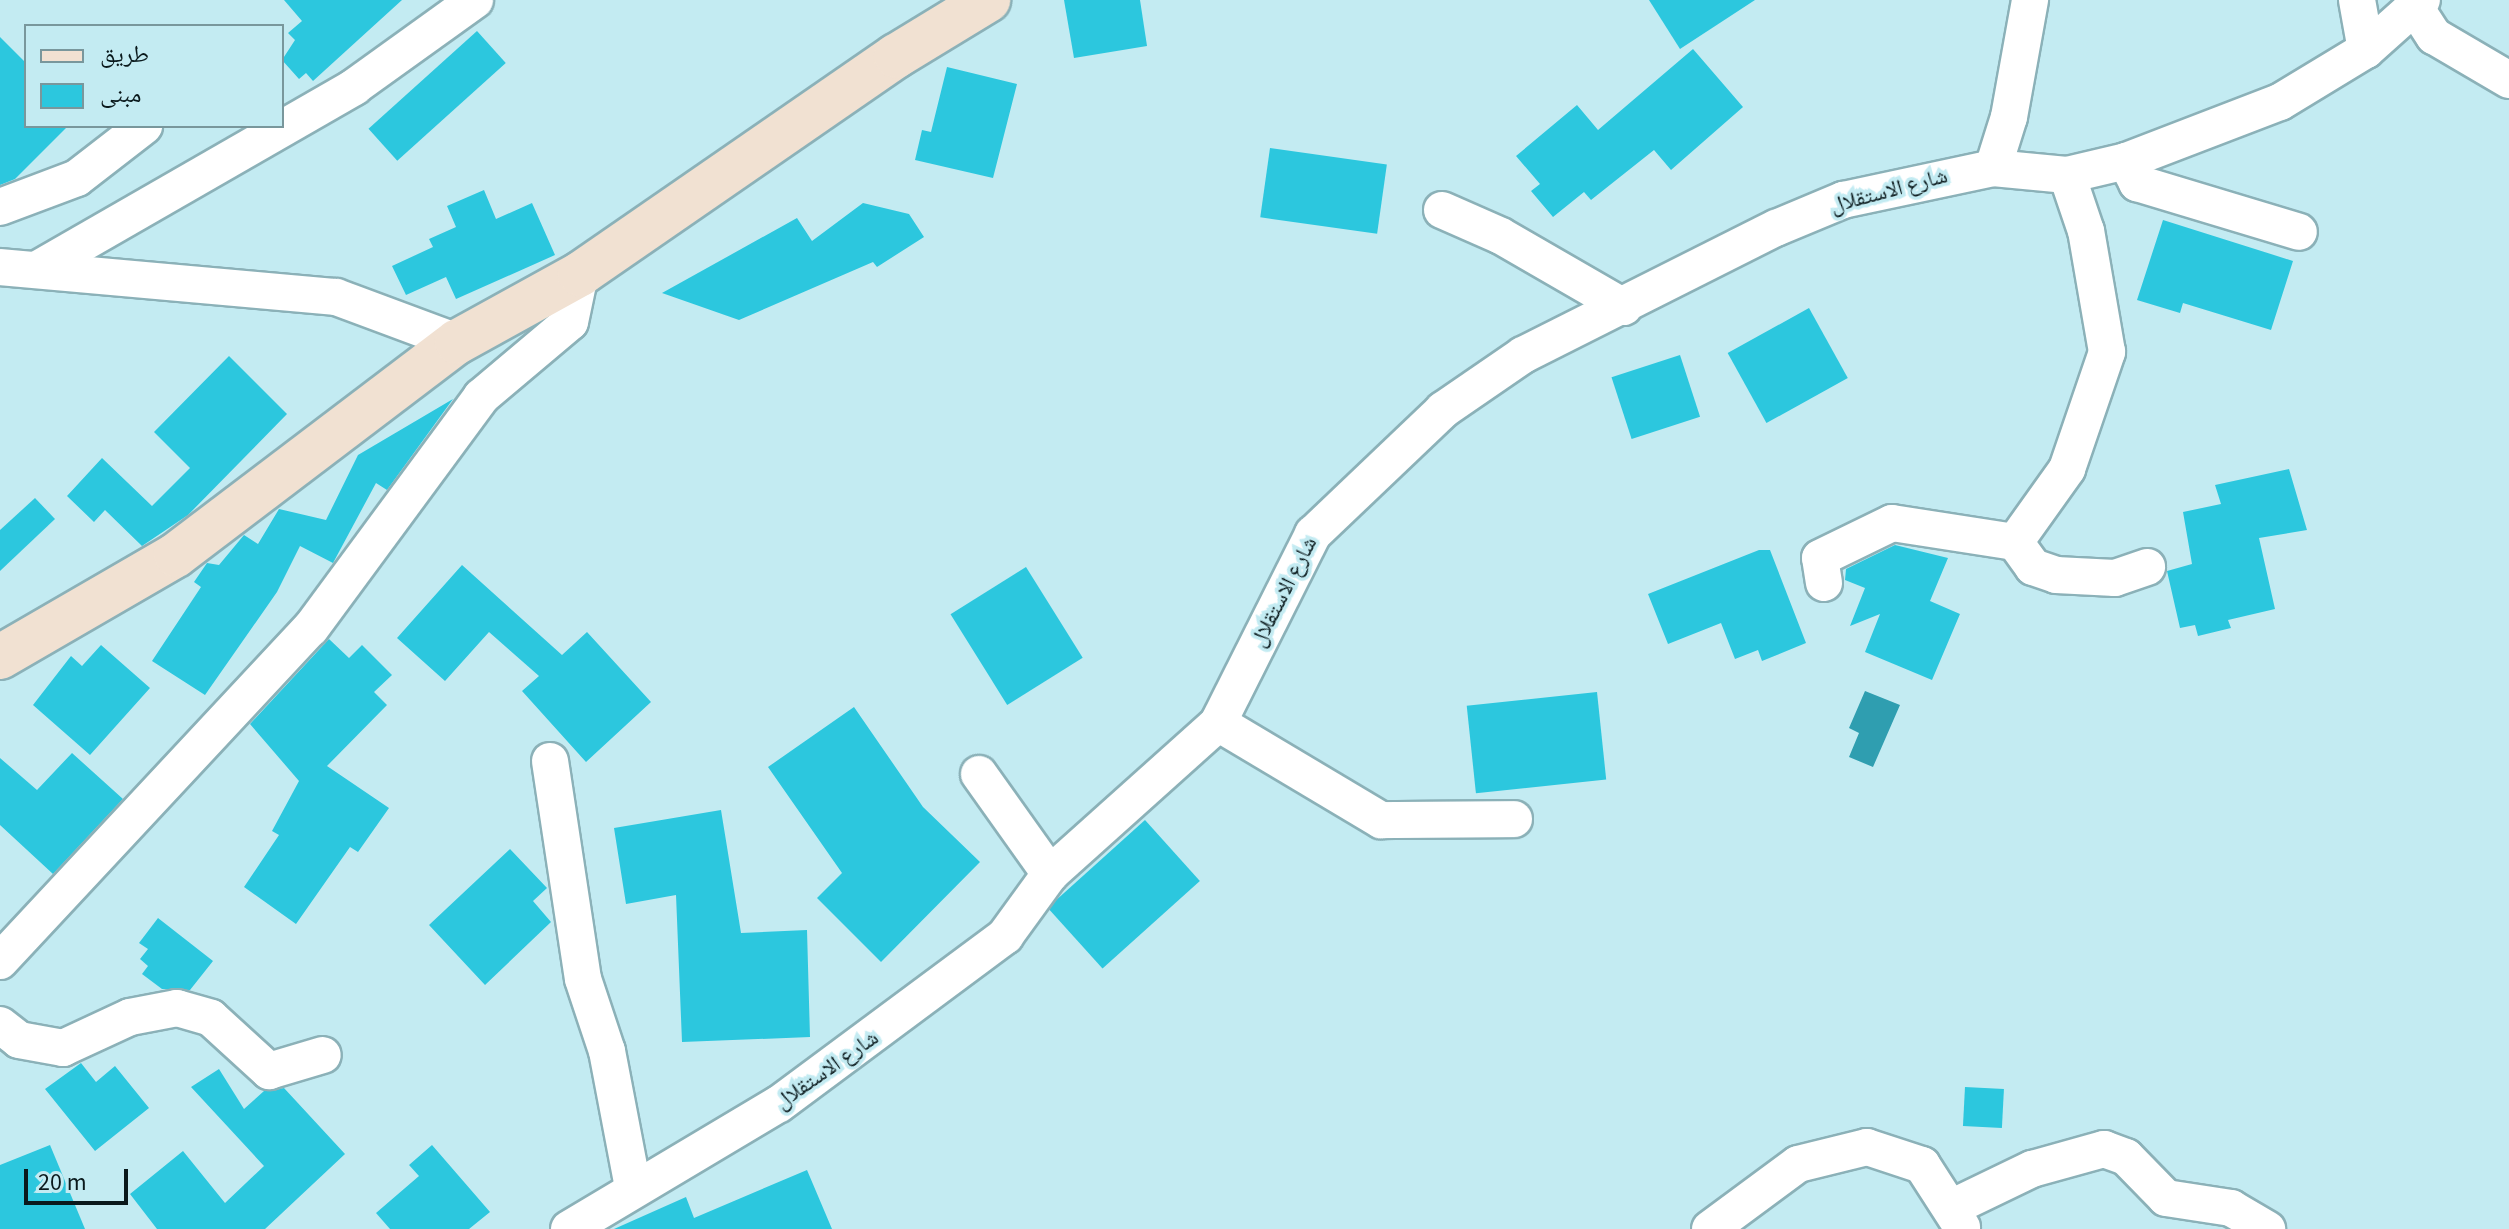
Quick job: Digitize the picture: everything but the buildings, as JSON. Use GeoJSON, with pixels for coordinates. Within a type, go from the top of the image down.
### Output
{"type":"FeatureCollection","features":[{"type":"Feature","properties":{"kind":"main road"},"geometry":{"type":"LineString","coordinates":[[0,657],[176,555],[457,342],[580,274],[896,56],[988,0]]}},
{"type":"Feature","properties":{"kind":"street"},"geometry":{"type":"LineString","coordinates":[[38,269],[320,108],[475,0]]}},
{"type":"Feature","properties":{"kind":"street"},"geometry":{"type":"LineString","coordinates":[[1993,168],[2009,117],[2030,0]]}},
{"type":"Feature","properties":{"kind":"street"},"geometry":{"type":"LineString","coordinates":[[2357,0],[2366,50]]}},
{"type":"Feature","properties":{"kind":"street"},"geometry":{"type":"LineString","coordinates":[[2419,3],[2434,36],[2509,80]]}},
{"type":"Feature","properties":{"kind":"street","name":"شارع الاستقلال"},"geometry":{"type":"LineString","coordinates":[[569,1229],[633,1187],[779,1104],[907,1013],[1005,936],[1050,874],[1218,723],[1313,534],[1348,495],[1443,410],[1523,355],[1843,200],[1993,168],[2067,175],[2126,161],[2280,102],[2366,50],[2419,3]]}},
{"type":"Feature","properties":{"kind":"street"},"geometry":{"type":"LineString","coordinates":[[0,207],[77,178],[141,128]]}},
{"type":"Feature","properties":{"kind":"street"},"geometry":{"type":"LineString","coordinates":[[2126,161],[2137,183],[2299,232]]}},
{"type":"Feature","properties":{"kind":"street"},"geometry":{"type":"LineString","coordinates":[[2015,542],[2067,469],[2107,352],[2086,231],[2067,175]]}},
{"type":"Feature","properties":{"kind":"street"},"geometry":{"type":"LineString","coordinates":[[1442,210],[1501,236],[1624,307]]}},
{"type":"Feature","properties":{"kind":"street"},"geometry":{"type":"LineString","coordinates":[[0,267],[336,297],[457,342]]}},
{"type":"Feature","properties":{"kind":"street"},"geometry":{"type":"LineString","coordinates":[[0,961],[311,628],[481,397],[570,322],[580,274]]}},
{"type":"Feature","properties":{"kind":"street"},"geometry":{"type":"LineString","coordinates":[[1824,583],[1820,558],[1892,523],[2015,542],[2033,567],[2056,575],[2115,578],[2147,567]]}},
{"type":"Feature","properties":{"kind":"street"},"geometry":{"type":"LineString","coordinates":[[1218,723],[1381,820],[1514,819]]}},
{"type":"Feature","properties":{"kind":"street"},"geometry":{"type":"LineString","coordinates":[[550,761],[583,979],[607,1051],[633,1187]]}},
{"type":"Feature","properties":{"kind":"street"},"geometry":{"type":"LineString","coordinates":[[979,774],[1050,874]]}},
{"type":"Feature","properties":{"kind":"street"},"geometry":{"type":"LineString","coordinates":[[0,1025],[19,1040],[63,1048],[130,1017],[177,1008],[211,1018],[269,1071],[323,1055]]}},
{"type":"Feature","properties":{"kind":"street"},"geometry":{"type":"LineString","coordinates":[[1710,1229],[1798,1164],[1867,1147],[1922,1165],[1958,1218],[2032,1169],[2104,1149],[2126,1157],[2166,1198],[2231,1208],[2267,1229]]}},
{"type":"Feature","properties":{"kind":"water"},"geometry":{"type":"Polygon","coordinates":[[[1865,691],[1900,705],[1873,767],[1849,757],[1859,733],[1849,728],[1865,691]]]}}]}
